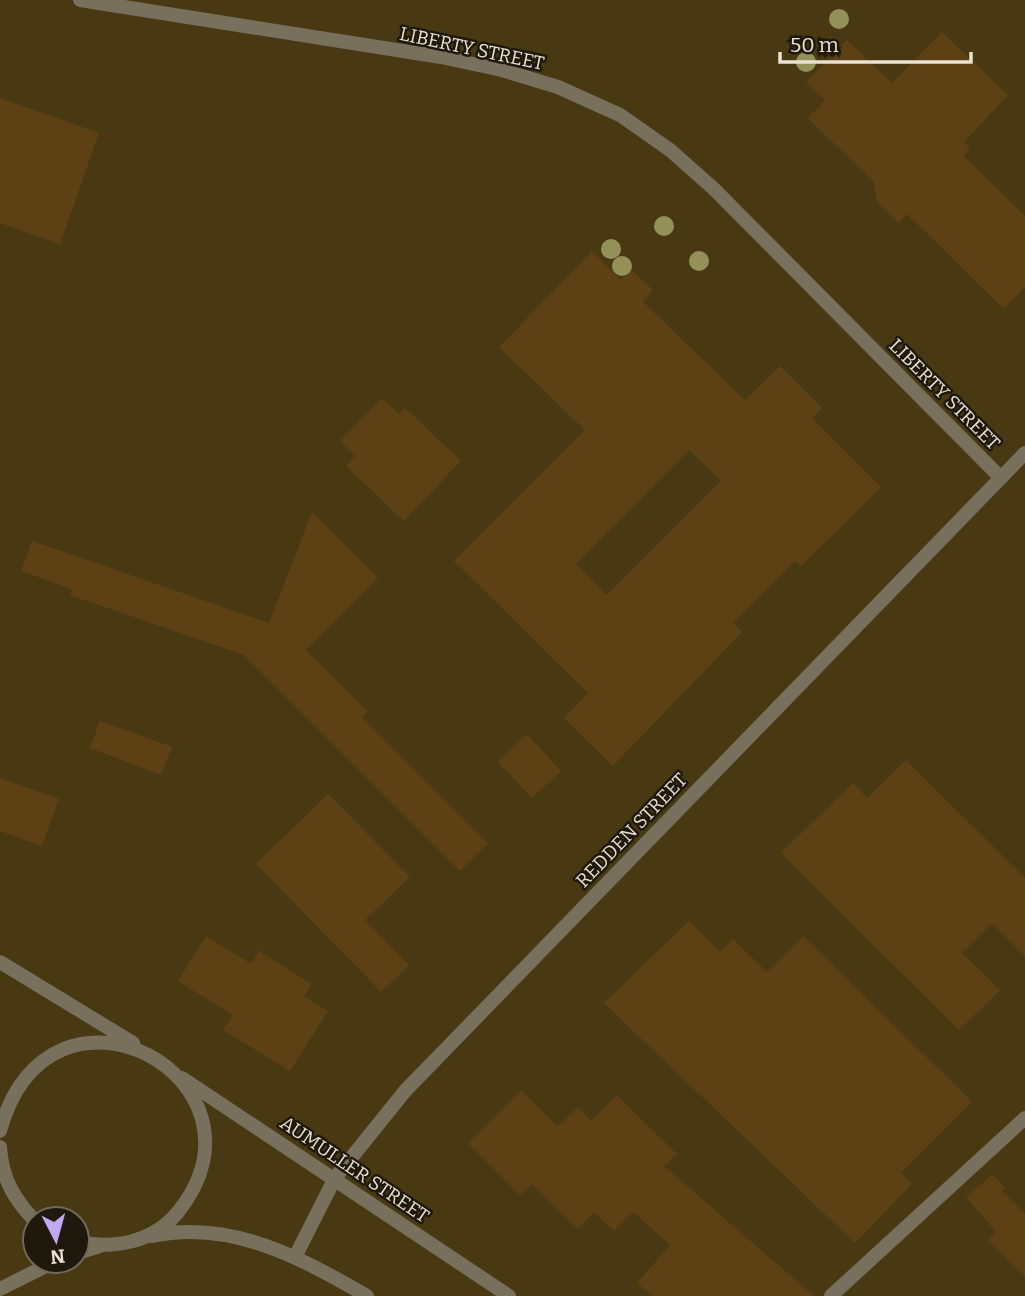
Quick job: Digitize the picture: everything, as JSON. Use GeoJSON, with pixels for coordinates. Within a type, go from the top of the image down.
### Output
{"type":"FeatureCollection","features":[{"type":"Feature","properties":{"kind":"street","name":"LIBERTY STREET"},"geometry":{"type":"LineString","coordinates":[[80,0],[442,57],[558,87],[620,115],[670,150],[714,189],[1001,478]]}},
{"type":"Feature","properties":{"kind":"street","name":"REDDEN STREET"},"geometry":{"type":"LineString","coordinates":[[295,1257],[335,1178],[405,1091],[1025,453]]}},
{"type":"Feature","properties":{"kind":"street"},"geometry":{"type":"LineString","coordinates":[[0,962],[152,1055]]}},
{"type":"Feature","properties":{"kind":"street"},"geometry":{"type":"LineString","coordinates":[[0,1131],[8,1102],[27,1074],[54,1053],[86,1043],[120,1044],[152,1055]]}},
{"type":"Feature","properties":{"kind":"street","name":"AUMULLER STREET"},"geometry":{"type":"LineString","coordinates":[[152,1055],[509,1296]]}},
{"type":"Feature","properties":{"kind":"street"},"geometry":{"type":"LineString","coordinates":[[144,1237],[171,1220],[185,1203],[191,1195],[202,1165],[204,1133],[199,1113],[196,1102],[178,1075]]}},
{"type":"Feature","properties":{"kind":"street"},"geometry":{"type":"LineString","coordinates":[[831,1296],[1025,1118]]}},
{"type":"Feature","properties":{"kind":"street"},"geometry":{"type":"LineString","coordinates":[[0,1147],[1,1169],[21,1206]]}},
{"type":"Feature","properties":{"kind":"street"},"geometry":{"type":"LineString","coordinates":[[91,1249],[123,1244],[144,1237],[196,1231],[233,1236],[263,1243],[295,1257],[368,1296]]}},
{"type":"Feature","properties":{"kind":"street"},"geometry":{"type":"LineString","coordinates":[[91,1244],[100,1246]]}},
{"type":"Feature","properties":{"kind":"street"},"geometry":{"type":"LineString","coordinates":[[0,1289],[28,1275]]}},
{"type":"Feature","properties":{"kind":"shaded area"},"geometry":{"type":"Polygon","coordinates":[[[0,0],[1025,0],[1025,1296],[0,1296],[0,0]]]}},
{"type":"Feature","properties":{"kind":"building"},"geometry":{"type":"Polygon","coordinates":[[[942,32],[1008,95],[964,142],[970,149],[964,156],[1025,216],[1025,287],[1004,309],[907,214],[898,223],[877,202],[874,182],[808,118],[825,100],[806,82],[847,40],[892,83],[942,32]]]}},
{"type":"Feature","properties":{"kind":"building"},"geometry":{"type":"Polygon","coordinates":[[[0,98],[99,133],[60,244],[0,223],[0,98]]]}},
{"type":"Feature","properties":{"kind":"building"},"geometry":{"type":"Polygon","coordinates":[[[592,251],[621,280],[631,269],[653,290],[643,302],[745,400],[780,366],[822,408],[812,418],[881,487],[801,566],[795,561],[733,623],[742,632],[613,766],[564,718],[588,693],[454,561],[585,430],[499,347],[592,251]],[[689,450],[576,564],[607,595],[721,481],[689,450]]]}},
{"type":"Feature","properties":{"kind":"building"},"geometry":{"type":"Polygon","coordinates":[[[382,398],[399,414],[405,408],[461,461],[404,521],[346,466],[355,456],[340,441],[382,398]]]}},
{"type":"Feature","properties":{"kind":"building"},"geometry":{"type":"Polygon","coordinates":[[[312,512],[378,578],[306,650],[368,712],[362,717],[488,843],[460,871],[244,655],[70,595],[72,589],[21,571],[32,541],[269,623],[312,512]]]}},
{"type":"Feature","properties":{"kind":"building"},"geometry":{"type":"Polygon","coordinates":[[[100,721],[172,747],[161,775],[90,748],[100,721]]]}},
{"type":"Feature","properties":{"kind":"building"},"geometry":{"type":"Polygon","coordinates":[[[527,734],[561,771],[532,798],[498,762],[527,734]]]}},
{"type":"Feature","properties":{"kind":"building"},"geometry":{"type":"Polygon","coordinates":[[[906,760],[1025,878],[1025,956],[992,923],[962,953],[1000,990],[959,1030],[781,853],[853,783],[867,798],[906,760]]]}},
{"type":"Feature","properties":{"kind":"building"},"geometry":{"type":"Polygon","coordinates":[[[0,778],[59,799],[42,846],[0,831],[0,778]]]}},
{"type":"Feature","properties":{"kind":"building"},"geometry":{"type":"Polygon","coordinates":[[[328,794],[410,877],[365,920],[409,965],[381,992],[256,864],[328,794]]]}},
{"type":"Feature","properties":{"kind":"building"},"geometry":{"type":"Polygon","coordinates":[[[689,921],[720,952],[733,939],[767,972],[803,936],[972,1102],[901,1173],[912,1184],[855,1243],[604,1003],[689,921]]]}},
{"type":"Feature","properties":{"kind":"building"},"geometry":{"type":"Polygon","coordinates":[[[206,936],[251,964],[259,951],[312,984],[304,996],[328,1011],[290,1071],[223,1030],[233,1015],[178,981],[206,936]]]}},
{"type":"Feature","properties":{"kind":"building"},"geometry":{"type":"Polygon","coordinates":[[[521,1090],[558,1127],[578,1107],[591,1121],[617,1095],[677,1154],[664,1166],[814,1296],[653,1296],[637,1283],[670,1245],[633,1212],[614,1231],[594,1212],[578,1229],[532,1184],[520,1195],[468,1143],[521,1090]]]}},
{"type":"Feature","properties":{"kind":"building"},"geometry":{"type":"Polygon","coordinates":[[[993,1174],[1005,1188],[1002,1191],[1025,1214],[1025,1276],[988,1240],[996,1232],[966,1197],[993,1174]]]}}]}
